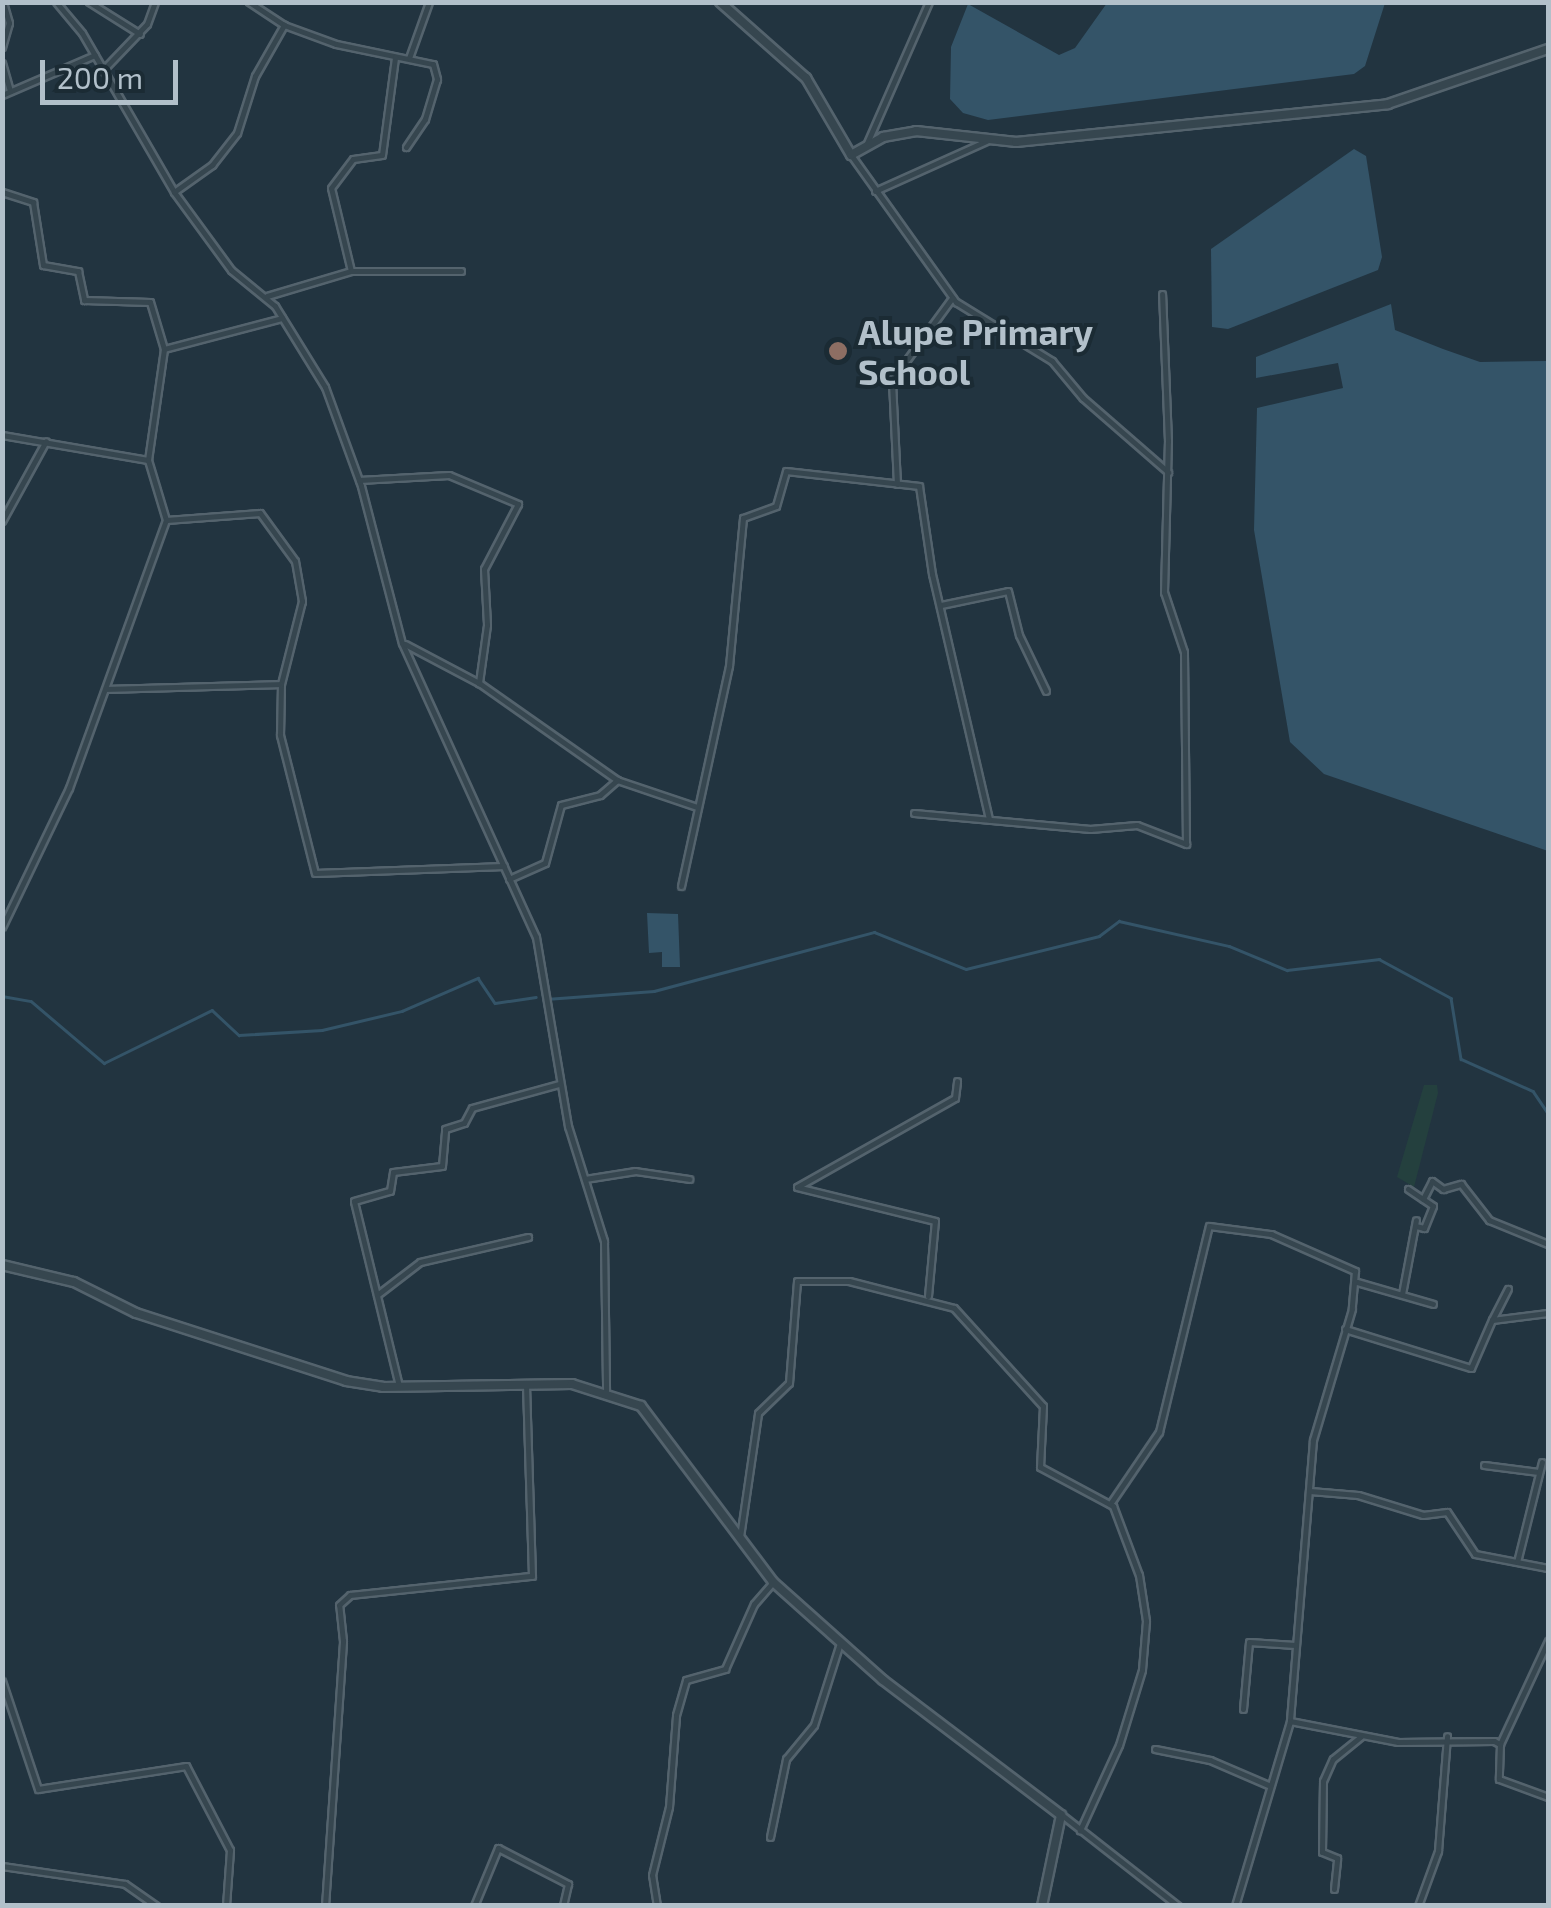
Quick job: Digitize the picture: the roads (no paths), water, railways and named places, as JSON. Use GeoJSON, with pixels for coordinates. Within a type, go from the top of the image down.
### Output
{"type":"FeatureCollection","features":[{"type":"Feature","properties":{"kind":"street"},"geometry":{"type":"LineString","coordinates":[[2,2],[8,23],[2,47]]}},
{"type":"Feature","properties":{"kind":"street"},"geometry":{"type":"LineString","coordinates":[[56,2],[95,54],[174,192],[231,270],[266,296],[284,317],[326,387],[359,480],[402,643],[540,953],[559,1084],[607,1268],[606,1390]]}},
{"type":"Feature","properties":{"kind":"street"},"geometry":{"type":"LineString","coordinates":[[89,2],[140,34]]}},
{"type":"Feature","properties":{"kind":"street"},"geometry":{"type":"LineString","coordinates":[[102,70],[140,34],[155,2]]}},
{"type":"Feature","properties":{"kind":"street"},"geometry":{"type":"LineString","coordinates":[[249,2],[284,25],[433,64],[437,79],[425,120],[406,147]]}},
{"type":"Feature","properties":{"kind":"street"},"geometry":{"type":"LineString","coordinates":[[409,58],[429,2]]}},
{"type":"Feature","properties":{"kind":"street"},"geometry":{"type":"LineString","coordinates":[[720,2],[806,78],[851,155],[952,298],[1052,361],[1083,398],[1168,472]]}},
{"type":"Feature","properties":{"kind":"street"},"geometry":{"type":"LineString","coordinates":[[865,146],[929,2]]}},
{"type":"Feature","properties":{"kind":"street"},"geometry":{"type":"LineString","coordinates":[[174,192],[212,165],[236,133],[256,76],[284,25]]}},
{"type":"Feature","properties":{"kind":"street"},"geometry":{"type":"LineString","coordinates":[[851,155],[865,146],[916,131],[987,141],[1388,104],[1548,49]]}},
{"type":"Feature","properties":{"kind":"street"},"geometry":{"type":"LineString","coordinates":[[2,63],[6,93],[95,54]]}},
{"type":"Feature","properties":{"kind":"street"},"geometry":{"type":"LineString","coordinates":[[351,271],[332,188],[353,160],[382,154],[395,57]]}},
{"type":"Feature","properties":{"kind":"street"},"geometry":{"type":"LineString","coordinates":[[875,191],[987,141]]}},
{"type":"Feature","properties":{"kind":"street"},"geometry":{"type":"LineString","coordinates":[[2,192],[32,202],[43,265],[78,271],[84,300],[146,298],[164,348],[148,460],[166,520],[107,689],[41,854],[2,927]]}},
{"type":"Feature","properties":{"kind":"street"},"geometry":{"type":"LineString","coordinates":[[266,296],[351,271],[461,271]]}},
{"type":"Feature","properties":{"kind":"street"},"geometry":{"type":"LineString","coordinates":[[914,813],[1090,828],[1137,825],[1186,844],[1184,652],[1164,592],[1168,472],[1162,294]]}},
{"type":"Feature","properties":{"kind":"street"},"geometry":{"type":"LineString","coordinates":[[897,484],[892,380],[952,298]]}},
{"type":"Feature","properties":{"kind":"street"},"geometry":{"type":"LineString","coordinates":[[164,348],[284,317]]}},
{"type":"Feature","properties":{"kind":"street"},"geometry":{"type":"LineString","coordinates":[[2,434],[148,460]]}},
{"type":"Feature","properties":{"kind":"street"},"geometry":{"type":"LineString","coordinates":[[2,521],[46,441]]}},
{"type":"Feature","properties":{"kind":"street"},"geometry":{"type":"LineString","coordinates":[[681,886],[729,666],[745,514],[776,506],[786,471],[920,490],[989,819]]}},
{"type":"Feature","properties":{"kind":"street"},"geometry":{"type":"LineString","coordinates":[[359,480],[450,475],[518,504],[484,569],[487,625],[478,684]]}},
{"type":"Feature","properties":{"kind":"street"},"geometry":{"type":"LineString","coordinates":[[166,520],[265,516],[295,561],[302,588],[281,684],[282,750],[319,876],[504,866]]}},
{"type":"Feature","properties":{"kind":"street"},"geometry":{"type":"LineString","coordinates":[[941,604],[1008,592],[1019,635],[1046,691]]}},
{"type":"Feature","properties":{"kind":"street"},"geometry":{"type":"LineString","coordinates":[[402,643],[478,684],[617,780],[697,807]]}},
{"type":"Feature","properties":{"kind":"street"},"geometry":{"type":"LineString","coordinates":[[107,689],[281,684]]}},
{"type":"Feature","properties":{"kind":"street"},"geometry":{"type":"LineString","coordinates":[[509,879],[545,863],[561,805],[600,795],[617,780]]}},
{"type":"Feature","properties":{"kind":"street"},"geometry":{"type":"LineString","coordinates":[[928,1297],[935,1221],[797,1187],[955,1098],[957,1081]]}},
{"type":"Feature","properties":{"kind":"street"},"geometry":{"type":"LineString","coordinates":[[399,1387],[354,1201],[390,1191],[393,1172],[442,1166],[445,1129],[464,1124],[472,1108],[559,1084]]}},
{"type":"Feature","properties":{"kind":"street"},"geometry":{"type":"LineString","coordinates":[[584,1179],[636,1171],[689,1179]]}},
{"type":"Feature","properties":{"kind":"street"},"geometry":{"type":"LineString","coordinates":[[1422,1199],[1432,1181],[1443,1189],[1461,1184],[1490,1220],[1548,1244]]}},
{"type":"Feature","properties":{"kind":"street"},"geometry":{"type":"LineString","coordinates":[[1402,1294],[1416,1223],[1424,1228],[1434,1210],[1408,1189]]}},
{"type":"Feature","properties":{"kind":"street"},"geometry":{"type":"LineString","coordinates":[[1110,1504],[1158,1432],[1208,1226],[1271,1234],[1352,1267],[1357,1282],[1314,1432],[1290,1720],[1234,1906]]}},
{"type":"Feature","properties":{"kind":"street"},"geometry":{"type":"LineString","coordinates":[[377,1295],[420,1262],[528,1237]]}},
{"type":"Feature","properties":{"kind":"street"},"geometry":{"type":"LineString","coordinates":[[2,1264],[84,1286],[136,1313],[346,1381],[399,1387],[526,1385],[606,1390],[654,1417],[773,1582],[840,1643],[1178,1906]]}},
{"type":"Feature","properties":{"kind":"street"},"geometry":{"type":"LineString","coordinates":[[740,1540],[758,1414],[789,1383],[796,1281],[849,1281],[928,1297],[954,1308],[1043,1406],[1038,1452],[1043,1471],[1110,1504],[1139,1575],[1145,1651],[1119,1745],[1080,1830]]}},
{"type":"Feature","properties":{"kind":"street"},"geometry":{"type":"LineString","coordinates":[[1357,1282],[1433,1304]]}},
{"type":"Feature","properties":{"kind":"street"},"geometry":{"type":"LineString","coordinates":[[1345,1329],[1471,1368],[1508,1290]]}},
{"type":"Feature","properties":{"kind":"street"},"geometry":{"type":"LineString","coordinates":[[1492,1320],[1548,1313]]}},
{"type":"Feature","properties":{"kind":"street"},"geometry":{"type":"LineString","coordinates":[[324,1906],[343,1641],[339,1605],[350,1595],[532,1576],[526,1385]]}},
{"type":"Feature","properties":{"kind":"street"},"geometry":{"type":"LineString","coordinates":[[1518,1562],[1542,1462]]}},
{"type":"Feature","properties":{"kind":"street"},"geometry":{"type":"LineString","coordinates":[[1484,1465],[1539,1472]]}},
{"type":"Feature","properties":{"kind":"street"},"geometry":{"type":"LineString","coordinates":[[1310,1491],[1358,1495],[1422,1515],[1447,1512],[1475,1554],[1548,1568]]}},
{"type":"Feature","properties":{"kind":"street"},"geometry":{"type":"LineString","coordinates":[[657,1906],[652,1876],[669,1807],[682,1688],[691,1674],[725,1670],[754,1604],[773,1582]]}},
{"type":"Feature","properties":{"kind":"street"},"geometry":{"type":"LineString","coordinates":[[1548,1641],[1500,1744],[1499,1779],[1548,1798]]}},
{"type":"Feature","properties":{"kind":"street"},"geometry":{"type":"LineString","coordinates":[[1243,1709],[1250,1642],[1295,1645]]}},
{"type":"Feature","properties":{"kind":"street"},"geometry":{"type":"LineString","coordinates":[[770,1837],[786,1759],[814,1725],[840,1643]]}},
{"type":"Feature","properties":{"kind":"street"},"geometry":{"type":"LineString","coordinates":[[2,1680],[38,1790],[186,1766],[230,1850],[226,1906]]}},
{"type":"Feature","properties":{"kind":"street"},"geometry":{"type":"LineString","coordinates":[[1290,1720],[1398,1742],[1447,1736],[1500,1744]]}},
{"type":"Feature","properties":{"kind":"street"},"geometry":{"type":"LineString","coordinates":[[1334,1889],[1337,1858],[1322,1852],[1322,1781],[1334,1759],[1361,1736]]}},
{"type":"Feature","properties":{"kind":"street"},"geometry":{"type":"LineString","coordinates":[[1418,1906],[1438,1850],[1447,1736]]}},
{"type":"Feature","properties":{"kind":"street"},"geometry":{"type":"LineString","coordinates":[[1154,1750],[1210,1760],[1268,1785]]}},
{"type":"Feature","properties":{"kind":"street"},"geometry":{"type":"LineString","coordinates":[[1042,1906],[1061,1814]]}},
{"type":"Feature","properties":{"kind":"street"},"geometry":{"type":"LineString","coordinates":[[474,1906],[498,1848],[568,1884],[563,1906]]}},
{"type":"Feature","properties":{"kind":"street"},"geometry":{"type":"LineString","coordinates":[[2,1866],[124,1884],[142,1890],[157,1906]]}},
{"type":"Feature","properties":{"kind":"water"},"geometry":{"type":"Polygon","coordinates":[[[1107,2],[1385,3],[1365,66],[1354,74],[988,120],[963,113],[950,99],[951,47],[968,4],[1059,55],[1075,48],[1107,2]]]}},
{"type":"Feature","properties":{"kind":"water"},"geometry":{"type":"Polygon","coordinates":[[[1354,149],[1366,156],[1382,257],[1378,270],[1228,329],[1212,327],[1211,249],[1354,149]]]}},
{"type":"Feature","properties":{"kind":"water"},"geometry":{"type":"Polygon","coordinates":[[[1391,304],[1395,330],[1443,349],[1480,362],[1548,361],[1548,851],[1324,774],[1290,742],[1254,530],[1257,408],[1343,388],[1338,363],[1256,378],[1256,357],[1391,304]]]}},
{"type":"Feature","properties":{"kind":"water"},"geometry":{"type":"Polygon","coordinates":[[[647,913],[678,914],[680,967],[662,967],[662,952],[649,953],[647,913]]]}},
{"type":"Feature","properties":{"kind":"waterway"},"geometry":{"type":"LineString","coordinates":[[546,999],[654,991],[874,932],[966,969],[1099,936],[1119,921],[1229,946],[1287,970],[1379,959],[1451,998],[1461,1059],[1533,1091],[1548,1113]]}},
{"type":"Feature","properties":{"kind":"waterway"},"geometry":{"type":"LineString","coordinates":[[2,996],[31,1001],[104,1063],[212,1010],[239,1035],[322,1030],[402,1011],[478,978],[495,1003],[536,997]]}},
{"type":"Feature","properties":{"kind":"place","name":"Alupe Primary School"},"geometry":{"type":"Point","coordinates":[838,351]}}]}
